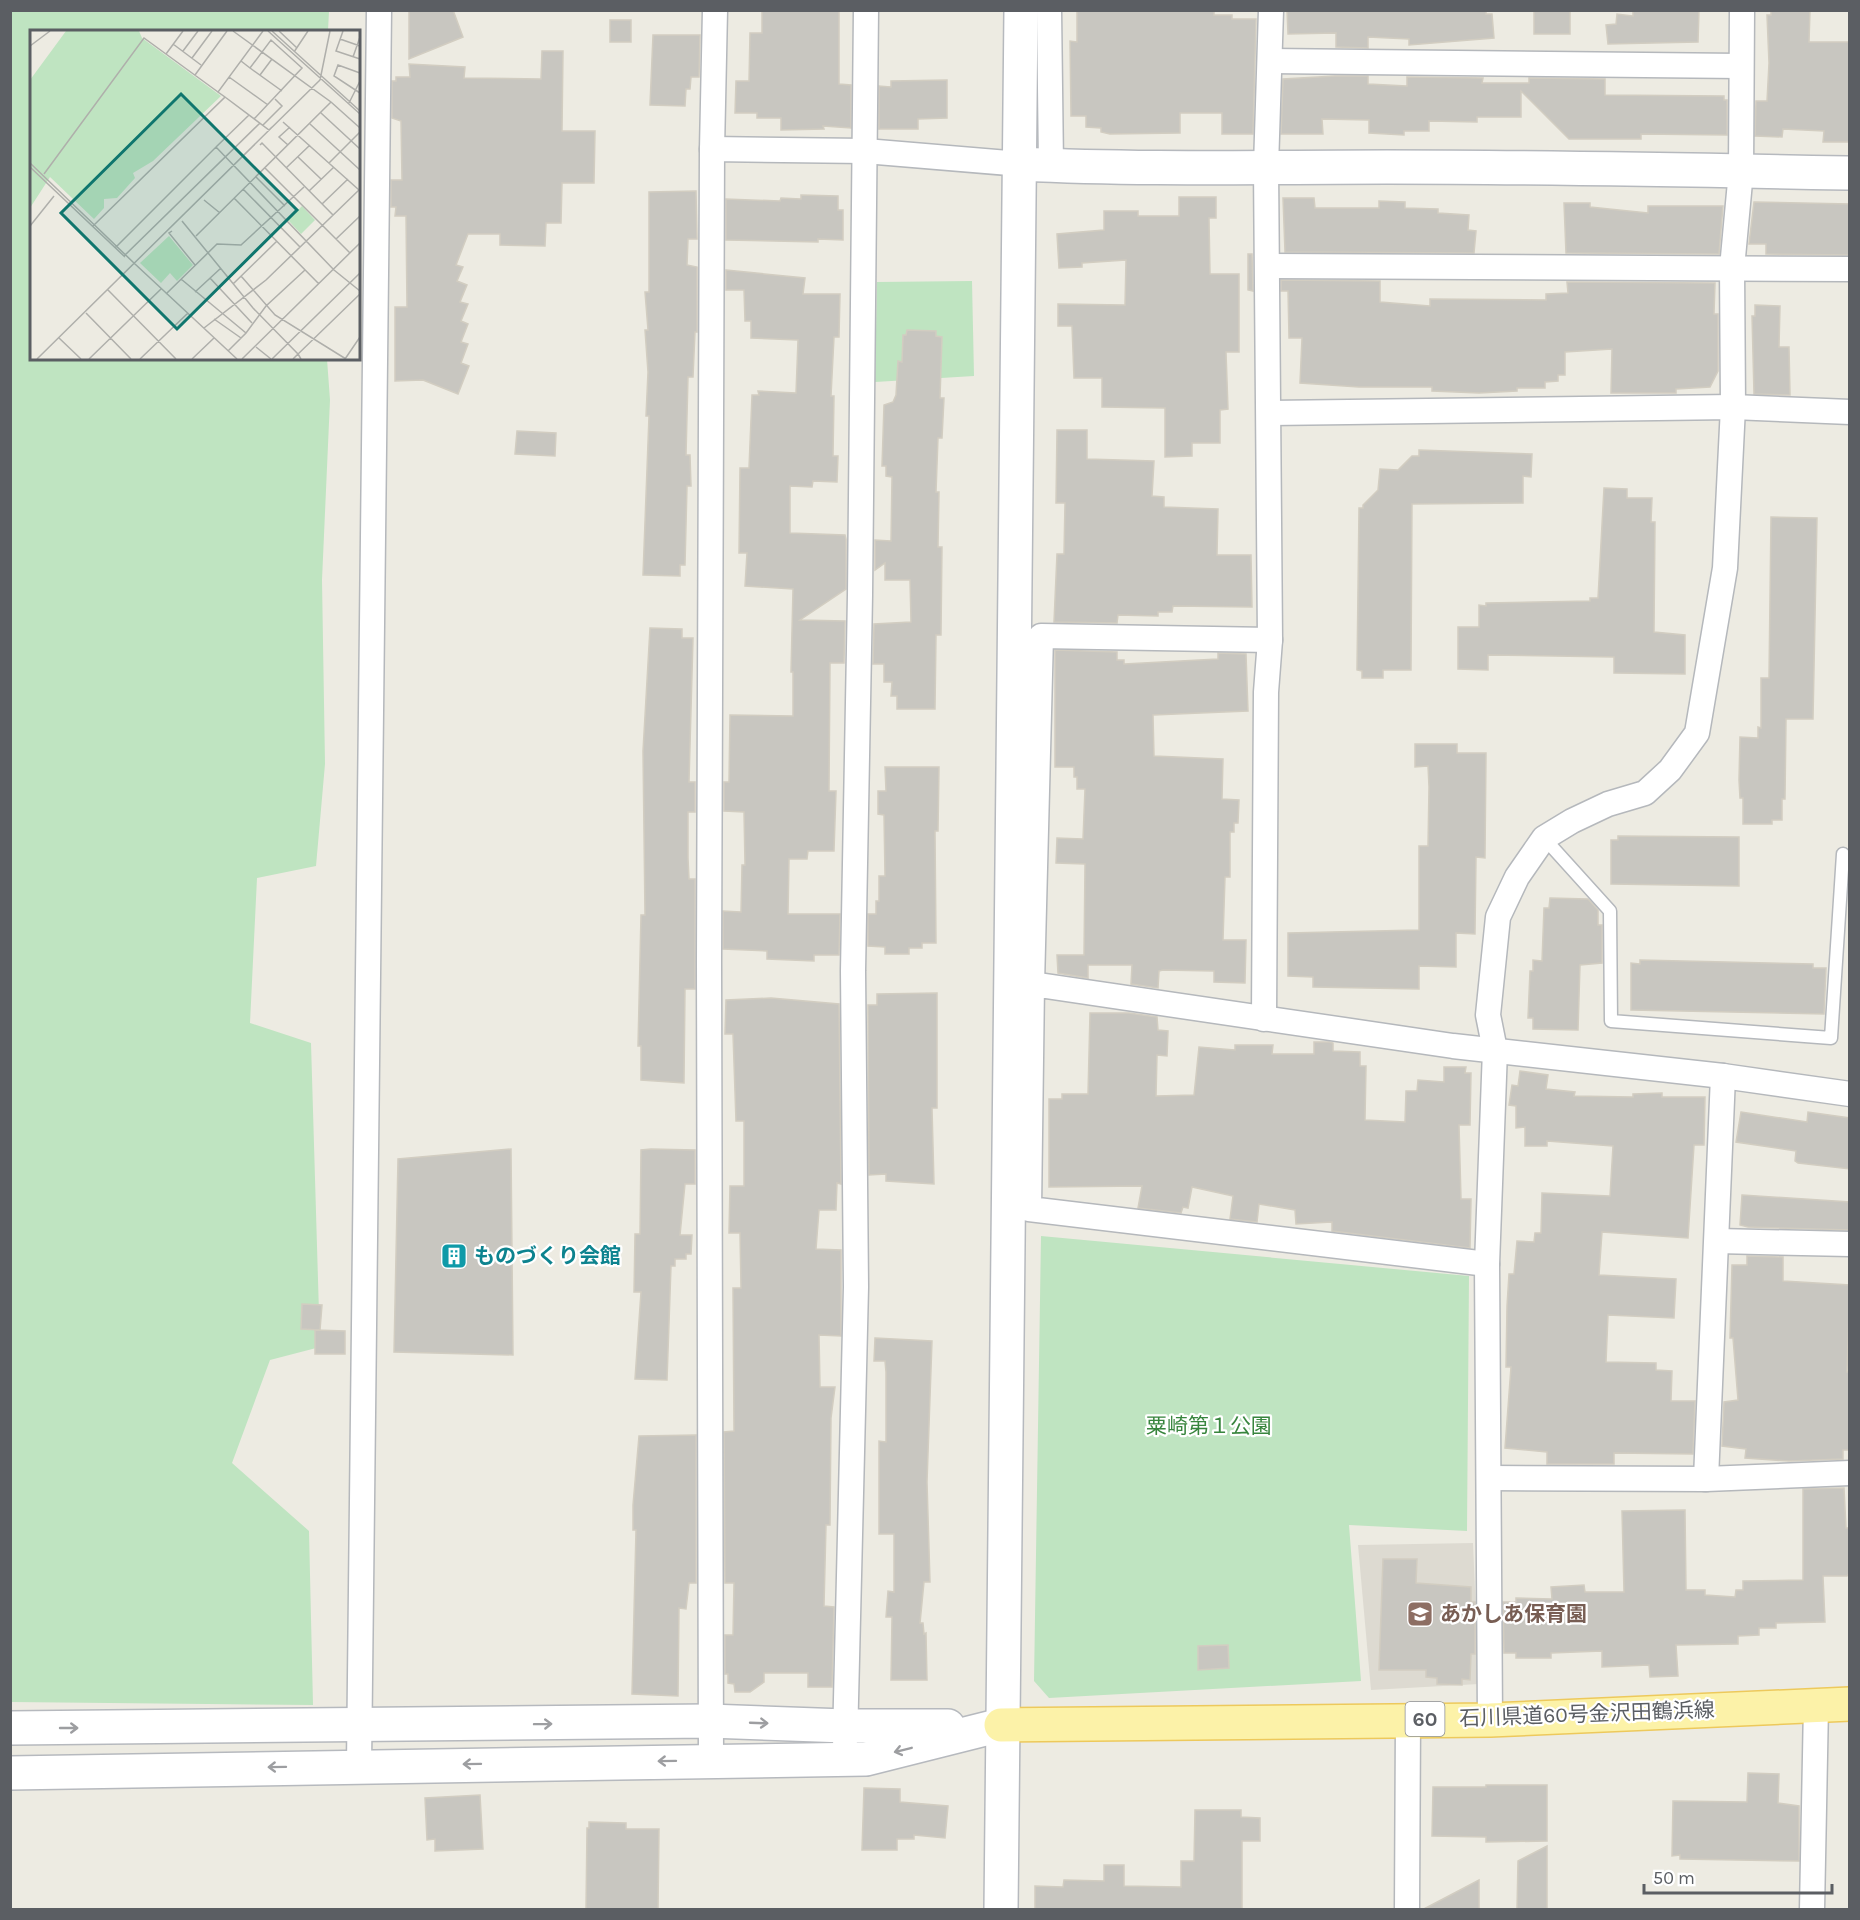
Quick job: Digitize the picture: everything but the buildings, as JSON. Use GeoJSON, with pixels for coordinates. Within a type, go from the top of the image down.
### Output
{"type":"FeatureCollection","features":[{"type":"Feature","properties":{"kind":"main road","name":"石川県道60号金沢田鶴浜線"},"geometry":{"type":"LineString","coordinates":[[1001,1725],[1490,1719],[1850,1704]]}},
{"type":"Feature","properties":{"kind":"street"},"geometry":{"type":"LineString","coordinates":[[359,1765],[379,10]]}},
{"type":"Feature","properties":{"kind":"street"},"geometry":{"type":"LineString","coordinates":[[711,1761],[709,1721],[712,149],[715,10]]}},
{"type":"Feature","properties":{"kind":"street"},"geometry":{"type":"LineString","coordinates":[[845,1759],[856,1287],[853,971],[866,10]]}},
{"type":"Feature","properties":{"kind":"street"},"geometry":{"type":"LineString","coordinates":[[1021,10],[1035,165]]}},
{"type":"Feature","properties":{"kind":"street"},"geometry":{"type":"LineString","coordinates":[[1001,1910],[1001,1725],[1035,165],[1049,10]]}},
{"type":"Feature","properties":{"kind":"street"},"geometry":{"type":"LineString","coordinates":[[1264,1019],[1266,692],[1270,640],[1266,167],[1271,10]]}},
{"type":"Feature","properties":{"kind":"street"},"geometry":{"type":"LineString","coordinates":[[1490,1719],[1487,1264],[1495,1050],[1488,1015],[1498,917],[1517,877],[1544,837],[1572,820],[1608,804],[1645,793],[1670,770],[1697,733],[1725,568],[1732,407],[1732,268],[1741,171],[1742,10]]}},
{"type":"Feature","properties":{"kind":"street"},"geometry":{"type":"LineString","coordinates":[[1270,61],[1741,66]]}},
{"type":"Feature","properties":{"kind":"street"},"geometry":{"type":"LineString","coordinates":[[712,149],[865,151],[1035,165],[1156,170],[1266,167],[1850,173]]}},
{"type":"Feature","properties":{"kind":"street"},"geometry":{"type":"LineString","coordinates":[[1268,266],[1850,269]]}},
{"type":"Feature","properties":{"kind":"street"},"geometry":{"type":"LineString","coordinates":[[1269,413],[1732,407],[1850,412]]}},
{"type":"Feature","properties":{"kind":"street"},"geometry":{"type":"LineString","coordinates":[[1270,640],[1041,636],[1029,1209],[1487,1264]]}},
{"type":"Feature","properties":{"kind":"street"},"geometry":{"type":"LineString","coordinates":[[1032,984],[1264,1019],[1850,1094]]}},
{"type":"Feature","properties":{"kind":"street"},"geometry":{"type":"LineString","coordinates":[[1706,1479],[1723,1076]]}},
{"type":"Feature","properties":{"kind":"street"},"geometry":{"type":"LineString","coordinates":[[1717,1241],[1850,1244]]}},
{"type":"Feature","properties":{"kind":"street"},"geometry":{"type":"LineString","coordinates":[[1490,1478],[1706,1479],[1850,1473]]}},
{"type":"Feature","properties":{"kind":"street"},"geometry":{"type":"LineString","coordinates":[[1812,1910],[1816,1705]]}},
{"type":"Feature","properties":{"kind":"street"},"geometry":{"type":"LineString","coordinates":[[1407,1910],[1408,1719]]}},
{"type":"Feature","properties":{"kind":"street"},"geometry":{"type":"LineString","coordinates":[[10,1728],[709,1721],[845,1726],[1001,1725]]}},
{"type":"Feature","properties":{"kind":"street"},"geometry":{"type":"LineString","coordinates":[[10,1773],[359,1765],[866,1759],[1001,1725]]}},
{"type":"Feature","properties":{"kind":"lane"},"geometry":{"type":"LineString","coordinates":[[1544,837],[1610,911],[1611,1021],[1832,1038],[1843,855]]}},
{"type":"Feature","properties":{"kind":"shaded area","name":"あかしあ保育園"},"geometry":{"type":"Polygon","coordinates":[[[1473,1543],[1479,1684],[1371,1690],[1358,1545],[1473,1543]]]}},
{"type":"Feature","properties":{"kind":"green space"},"geometry":{"type":"Polygon","coordinates":[[[11,11],[329,11],[328,30],[30,30],[30,360],[327,360],[330,400],[322,580],[325,764],[316,866],[257,878],[250,1023],[311,1043],[320,1347],[270,1360],[232,1463],[309,1531],[313,1705],[11,1702],[11,11]]]}},
{"type":"Feature","properties":{"kind":"green space"},"geometry":{"type":"Polygon","coordinates":[[[972,281],[974,376],[875,382],[877,282],[972,281]]]}},
{"type":"Feature","properties":{"kind":"green space","name":"粟崎第１公園"},"geometry":{"type":"Polygon","coordinates":[[[1041,1236],[1469,1276],[1467,1531],[1349,1525],[1361,1681],[1049,1698],[1034,1681],[1041,1236]]]}},
{"type":"Feature","properties":{"kind":"place","name":"ものづくり会館"},"geometry":{"type":"Point","coordinates":[454,1256]}},
{"type":"Feature","properties":{"kind":"place","name":"あかしあ保育園"},"geometry":{"type":"Point","coordinates":[1420,1614]}}]}
